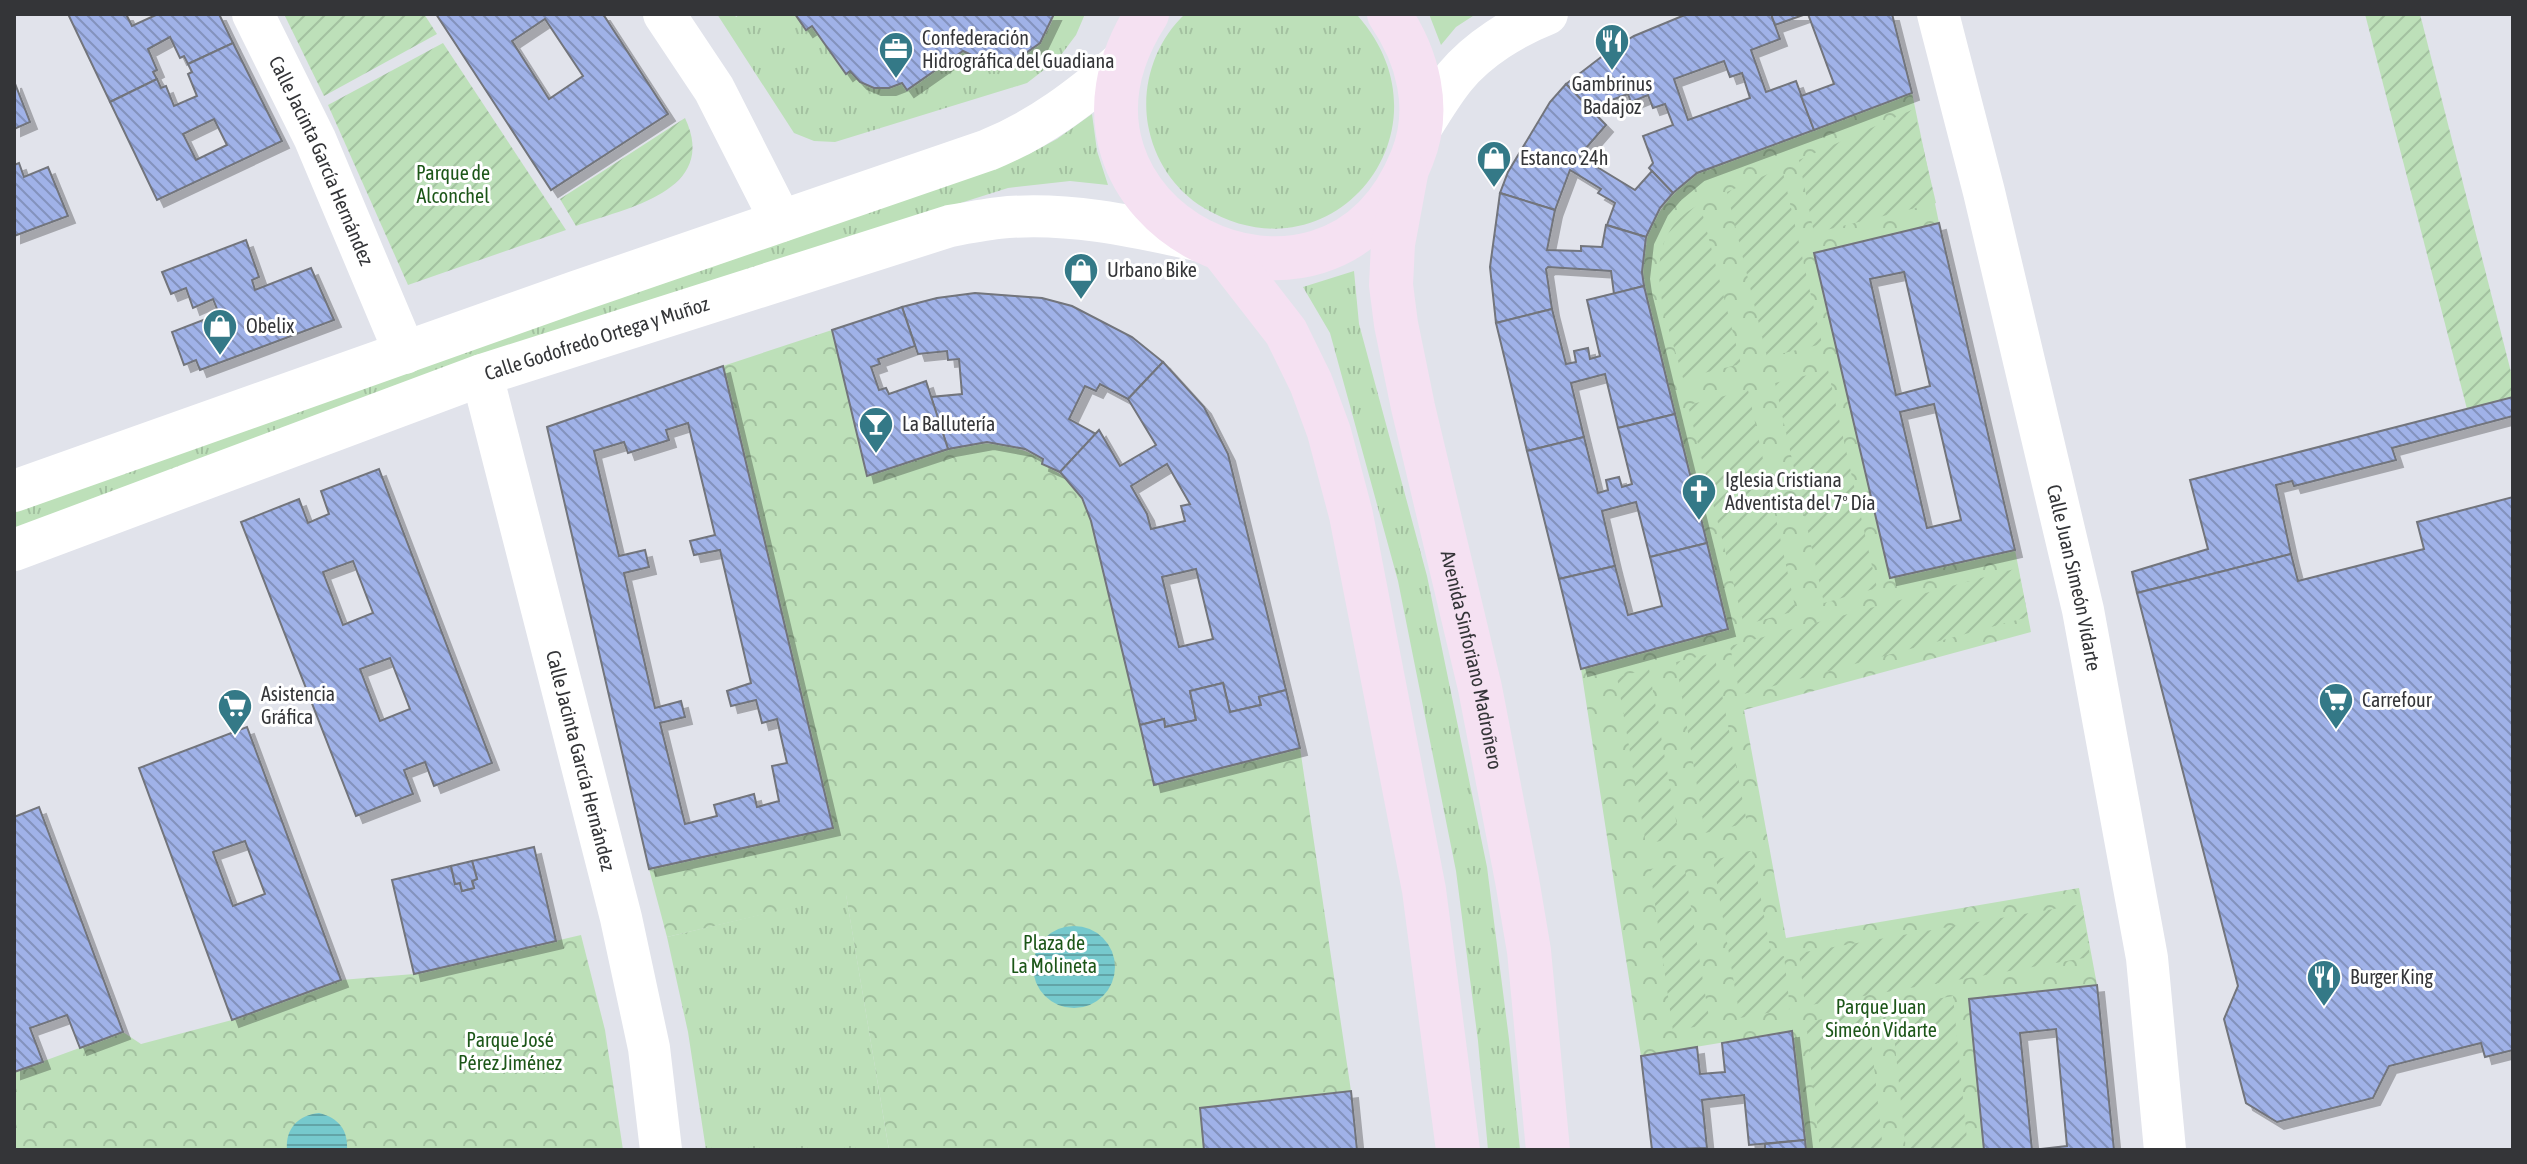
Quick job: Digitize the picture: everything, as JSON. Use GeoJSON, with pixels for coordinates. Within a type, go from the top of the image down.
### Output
{"type":"FeatureCollection","features":[{"type":"Feature","properties":{"kind":"main road"},"geometry":{"type":"LineString","coordinates":[[1147,14],[1133,36],[1117,87],[1116,116],[1120,144],[1139,188],[1156,209],[1210,245],[1246,258],[1271,259],[1295,257],[1340,242],[1379,213],[1406,174],[1420,129],[1421,93],[1418,75],[1403,36],[1389,14]]}},
{"type":"Feature","properties":{"kind":"main road","name":"Avenida Sinforiano Madroñero"},"geometry":{"type":"LineString","coordinates":[[1406,174],[1393,244],[1391,285],[1396,324],[1480,688],[1517,880],[1529,951],[1548,1150]]}},
{"type":"Feature","properties":{"kind":"main road"},"geometry":{"type":"LineString","coordinates":[[1210,245],[1286,332],[1311,383],[1329,432],[1351,515],[1424,890],[1458,1150]]}},
{"type":"Feature","properties":{"kind":"street","name":"Calle Jacinta García Hernández"},"geometry":{"type":"LineString","coordinates":[[253,14],[315,139],[405,353]]}},
{"type":"Feature","properties":{"kind":"street"},"geometry":{"type":"LineString","coordinates":[[664,14],[714,89],[781,221]]}},
{"type":"Feature","properties":{"kind":"street"},"geometry":{"type":"LineString","coordinates":[[1420,129],[1455,77],[1478,56],[1529,21],[1547,14]]}},
{"type":"Feature","properties":{"kind":"street","name":"Calle Juan Simeón Vidarte"},"geometry":{"type":"LineString","coordinates":[[1938,14],[1988,208],[2083,610],[2147,958],[2165,1150]]}},
{"type":"Feature","properties":{"kind":"street"},"geometry":{"type":"LineString","coordinates":[[14,491],[1019,138],[1086,93],[1123,61]]}},
{"type":"Feature","properties":{"kind":"street","name":"Calle Godofredo Ortega y Muñoz"},"geometry":{"type":"LineString","coordinates":[[14,550],[482,375],[950,226],[1001,218],[1061,218],[1122,224],[1210,245]]}},
{"type":"Feature","properties":{"kind":"street","name":"Calle Jacinta García Hernández"},"geometry":{"type":"LineString","coordinates":[[482,375],[621,918],[649,1048],[661,1150]]}},
{"type":"Feature","properties":{"kind":"green space"},"geometry":{"type":"Polygon","coordinates":[[[284,14],[424,14],[437,34],[324,96],[284,14]]]}},
{"type":"Feature","properties":{"kind":"green space","name":"Confederación Hidrográfica del Guadiana"},"geometry":{"type":"Polygon","coordinates":[[[717,14],[734,14],[736,17],[741,14],[795,14],[805,30],[812,26],[845,74],[850,71],[861,82],[874,88],[888,88],[902,83],[907,89],[963,51],[991,61],[1018,57],[1040,41],[1054,14],[1085,14],[1076,35],[1058,59],[1027,83],[835,142],[814,141],[794,133],[717,14]]]}},
{"type":"Feature","properties":{"kind":"green space"},"geometry":{"type":"Polygon","coordinates":[[[1185,14],[1358,16],[1385,60],[1394,105],[1387,147],[1366,184],[1335,211],[1296,227],[1251,227],[1204,208],[1183,192],[1155,150],[1146,110],[1149,80],[1158,51],[1185,14]]]}},
{"type":"Feature","properties":{"kind":"green space"},"geometry":{"type":"Polygon","coordinates":[[[1429,14],[1476,14],[1456,27],[1441,45],[1429,14]]]}},
{"type":"Feature","properties":{"kind":"green space"},"geometry":{"type":"Polygon","coordinates":[[[2365,14],[2420,14],[2513,380],[2513,397],[2467,409],[2365,14]]]}},
{"type":"Feature","properties":{"kind":"green space","name":"Parque de Alconchel"},"geometry":{"type":"Polygon","coordinates":[[[443,43],[566,230],[408,285],[328,105],[443,43]]]}},
{"type":"Feature","properties":{"kind":"green space","name":"Parque Juan Simeón Vidarte"},"geometry":{"type":"Polygon","coordinates":[[[1912,93],[1939,223],[1814,253],[1890,578],[2015,550],[2031,632],[1744,710],[1786,938],[2079,888],[2097,985],[1969,999],[1984,1150],[1806,1150],[1792,1031],[1641,1056],[1581,669],[1728,629],[1644,286],[1642,269],[1647,237],[1662,208],[1697,173],[1912,93]]]}},
{"type":"Feature","properties":{"kind":"green space"},"geometry":{"type":"Polygon","coordinates":[[[1914,109],[1936,203],[1814,233],[1799,160],[1914,109]]]}},
{"type":"Feature","properties":{"kind":"green space"},"geometry":{"type":"Polygon","coordinates":[[[1092,114],[1097,151],[1108,185],[1070,181],[1008,188],[691,288],[14,537],[14,512],[427,354],[1029,154],[1092,114]]]}},
{"type":"Feature","properties":{"kind":"green space"},"geometry":{"type":"Polygon","coordinates":[[[685,118],[692,143],[690,164],[679,180],[641,203],[576,226],[560,199],[685,118]]]}},
{"type":"Feature","properties":{"kind":"green space"},"geometry":{"type":"Polygon","coordinates":[[[1782,168],[1822,344],[1767,357],[1727,192],[1782,168]]]}},
{"type":"Feature","properties":{"kind":"green space"},"geometry":{"type":"Polygon","coordinates":[[[1700,204],[1741,364],[1683,378],[1663,307],[1660,260],[1666,239],[1679,220],[1700,204]]]}},
{"type":"Feature","properties":{"kind":"green space"},"geometry":{"type":"Polygon","coordinates":[[[1354,271],[1359,324],[1427,576],[1487,867],[1520,1150],[1488,1150],[1478,1041],[1456,871],[1398,581],[1330,333],[1303,287],[1354,271]]]}},
{"type":"Feature","properties":{"kind":"green space","name":"Plaza de La Molineta"},"geometry":{"type":"Polygon","coordinates":[[[832,330],[867,475],[948,449],[965,447],[966,444],[986,443],[1015,448],[1043,459],[1042,464],[1073,486],[1091,521],[1154,785],[1300,748],[1351,1091],[1200,1108],[1204,1150],[889,1150],[846,895],[667,937],[649,869],[833,828],[723,366],[832,330]]]}},
{"type":"Feature","properties":{"kind":"green space"},"geometry":{"type":"Polygon","coordinates":[[[1828,370],[1877,588],[1824,603],[1775,383],[1828,370]]]}},
{"type":"Feature","properties":{"kind":"green space"},"geometry":{"type":"Polygon","coordinates":[[[1748,390],[1796,611],[1744,625],[1688,405],[1748,390]]]}},
{"type":"Feature","properties":{"kind":"green space"},"geometry":{"type":"Polygon","coordinates":[[[2018,568],[2028,617],[1740,695],[1730,646],[2018,568]]]}},
{"type":"Feature","properties":{"kind":"green space"},"geometry":{"type":"Polygon","coordinates":[[[1714,653],[1747,823],[1705,833],[1676,662],[1714,653]]]}},
{"type":"Feature","properties":{"kind":"green space"},"geometry":{"type":"Polygon","coordinates":[[[1649,669],[1679,837],[1646,844],[1617,677],[1649,669]]]}},
{"type":"Feature","properties":{"kind":"green space"},"geometry":{"type":"Polygon","coordinates":[[[1752,851],[1772,958],[1784,956],[1790,1009],[1740,1018],[1713,860],[1752,851]]]}},
{"type":"Feature","properties":{"kind":"green space"},"geometry":{"type":"Polygon","coordinates":[[[1684,864],[1710,1024],[1673,1031],[1650,869],[1684,864]]]}},
{"type":"Feature","properties":{"kind":"green space"},"geometry":{"type":"Polygon","coordinates":[[[846,894],[889,1150],[706,1150],[688,1032],[667,937],[846,894]]]}},
{"type":"Feature","properties":{"kind":"green space"},"geometry":{"type":"Polygon","coordinates":[[[2082,904],[2090,957],[1805,1006],[1799,953],[2082,904]]]}},
{"type":"Feature","properties":{"kind":"green space","name":"Parque José Pérez Jiménez"},"geometry":{"type":"Polygon","coordinates":[[[581,935],[605,1030],[623,1150],[14,1150],[14,1072],[123,1032],[141,1044],[232,1020],[341,980],[414,974],[581,935]]]}},
{"type":"Feature","properties":{"kind":"green space"},"geometry":{"type":"Polygon","coordinates":[[[1953,996],[1968,1150],[1906,1150],[1891,1007],[1953,996]]]}},
{"type":"Feature","properties":{"kind":"green space"},"geometry":{"type":"Polygon","coordinates":[[[1868,1011],[1883,1150],[1820,1150],[1806,1022],[1868,1011]]]}},
{"type":"Feature","properties":{"kind":"water"},"geometry":{"type":"Polygon","coordinates":[[[1074,926],[1090,929],[1103,938],[1112,951],[1115,967],[1112,983],[1103,996],[1090,1005],[1074,1008],[1058,1005],[1045,996],[1036,983],[1033,967],[1036,951],[1045,938],[1058,929],[1074,926]]]}},
{"type":"Feature","properties":{"kind":"water"},"geometry":{"type":"Polygon","coordinates":[[[319,1113],[341,1126],[346,1136],[347,1150],[287,1150],[288,1135],[295,1124],[319,1113]]]}},
{"type":"Feature","properties":{"kind":"building"},"geometry":{"type":"Polygon","coordinates":[[[68,14],[126,14],[132,26],[158,14],[219,14],[233,43],[188,64],[184,56],[180,58],[170,37],[148,49],[157,70],[153,72],[157,79],[110,102],[68,14]]]}},
{"type":"Feature","properties":{"kind":"building"},"geometry":{"type":"Polygon","coordinates":[[[436,14],[603,14],[668,114],[551,190],[436,14]],[[545,19],[512,41],[549,99],[583,76],[545,19]]]}},
{"type":"Feature","properties":{"kind":"building"},"geometry":{"type":"Polygon","coordinates":[[[795,14],[1054,14],[1040,43],[1023,55],[1003,62],[992,62],[963,51],[907,90],[902,83],[889,88],[874,88],[860,82],[850,71],[846,74],[812,26],[806,30],[795,14]]]}},
{"type":"Feature","properties":{"kind":"building"},"geometry":{"type":"Polygon","coordinates":[[[1687,14],[1771,14],[1780,39],[1751,50],[1766,92],[1796,81],[1814,130],[1697,173],[1673,193],[1649,168],[1653,163],[1643,136],[1673,125],[1665,104],[1653,108],[1648,95],[1631,102],[1628,94],[1589,108],[1566,84],[1634,36],[1687,14]],[[1724,61],[1674,79],[1688,120],[1750,98],[1742,73],[1730,77],[1724,61]]]}},
{"type":"Feature","properties":{"kind":"building"},"geometry":{"type":"Polygon","coordinates":[[[1771,14],[1806,14],[1775,25],[1771,14]]]}},
{"type":"Feature","properties":{"kind":"building"},"geometry":{"type":"Polygon","coordinates":[[[1808,14],[1892,14],[1912,93],[1814,130],[1801,96],[1834,84],[1808,14]]]}},
{"type":"Feature","properties":{"kind":"building"},"geometry":{"type":"Polygon","coordinates":[[[233,43],[282,141],[157,200],[110,102],[157,79],[161,88],[166,86],[174,106],[197,96],[188,74],[192,72],[188,64],[233,43]],[[214,119],[183,134],[196,160],[227,145],[214,119]]]}},
{"type":"Feature","properties":{"kind":"building"},"geometry":{"type":"Polygon","coordinates":[[[14,81],[30,122],[14,129],[14,81]]]}},
{"type":"Feature","properties":{"kind":"building"},"geometry":{"type":"Polygon","coordinates":[[[1566,84],[1606,125],[1579,156],[1635,190],[1652,171],[1673,193],[1660,208],[1646,237],[1607,225],[1615,203],[1598,193],[1601,189],[1570,170],[1555,210],[1500,193],[1508,172],[1550,102],[1566,84]]]}},
{"type":"Feature","properties":{"kind":"building"},"geometry":{"type":"Polygon","coordinates":[[[19,163],[24,177],[48,167],[68,216],[14,236],[14,165],[19,163]]]}},
{"type":"Feature","properties":{"kind":"building"},"geometry":{"type":"Polygon","coordinates":[[[1500,193],[1555,210],[1547,250],[1581,251],[1581,246],[1602,247],[1606,225],[1646,237],[1642,272],[1644,286],[1614,294],[1611,271],[1548,267],[1552,309],[1496,323],[1490,267],[1500,193]]]}},
{"type":"Feature","properties":{"kind":"building"},"geometry":{"type":"Polygon","coordinates":[[[1939,223],[2015,550],[1890,578],[1814,253],[1939,223]],[[1904,272],[1870,279],[1896,395],[1930,386],[1904,272]],[[1934,404],[1900,412],[1927,528],[1961,520],[1934,404]]]}},
{"type":"Feature","properties":{"kind":"building"},"geometry":{"type":"Polygon","coordinates":[[[246,240],[259,277],[252,280],[255,290],[311,268],[334,320],[200,370],[196,360],[184,365],[172,332],[219,314],[213,299],[193,308],[186,288],[171,294],[162,272],[246,240]]]}},
{"type":"Feature","properties":{"kind":"building"},"geometry":{"type":"Polygon","coordinates":[[[1644,286],[1675,414],[1618,428],[1605,374],[1571,383],[1584,437],[1527,451],[1496,323],[1552,309],[1566,364],[1576,362],[1574,351],[1588,348],[1590,359],[1600,356],[1587,300],[1644,286]]]}},
{"type":"Feature","properties":{"kind":"building"},"geometry":{"type":"Polygon","coordinates":[[[975,293],[1042,298],[1072,306],[1132,337],[1163,362],[1128,399],[1100,384],[1096,391],[1085,386],[1069,419],[1096,434],[1060,472],[1042,464],[1043,459],[1025,449],[987,442],[948,449],[931,397],[962,394],[959,359],[948,360],[947,351],[918,354],[902,307],[975,293]]]}},
{"type":"Feature","properties":{"kind":"building"},"geometry":{"type":"Polygon","coordinates":[[[902,307],[915,346],[878,359],[880,364],[871,367],[879,390],[886,388],[889,394],[926,381],[948,449],[867,476],[832,330],[902,307]]]}},
{"type":"Feature","properties":{"kind":"building"},"geometry":{"type":"Polygon","coordinates":[[[1163,362],[1204,407],[1228,454],[1286,690],[1259,697],[1261,705],[1230,712],[1223,683],[1190,691],[1196,720],[1165,727],[1164,719],[1140,725],[1091,521],[1082,498],[1060,472],[1099,430],[1120,466],[1156,445],[1128,399],[1163,362]],[[1167,464],[1131,486],[1147,514],[1151,529],[1185,521],[1181,506],[1190,504],[1167,464]],[[1196,569],[1162,577],[1179,647],[1213,639],[1196,569]]]}},
{"type":"Feature","properties":{"kind":"building"},"geometry":{"type":"Polygon","coordinates":[[[723,366],[833,828],[649,869],[547,427],[723,366]],[[688,423],[666,430],[669,440],[628,453],[624,442],[594,451],[619,556],[645,550],[649,567],[624,573],[655,708],[681,701],[685,717],[660,723],[685,824],[717,816],[714,805],[754,794],[757,807],[779,801],[772,766],[787,763],[777,719],[762,723],[756,700],[731,706],[727,691],[751,683],[720,550],[694,555],[690,541],[715,535],[688,423]]]}},
{"type":"Feature","properties":{"kind":"building"},"geometry":{"type":"Polygon","coordinates":[[[2513,397],[2513,416],[2392,448],[2396,460],[2294,486],[2292,481],[2276,485],[2291,554],[2137,593],[2132,572],[2208,549],[2190,480],[2513,397]]]}},
{"type":"Feature","properties":{"kind":"building"},"geometry":{"type":"Polygon","coordinates":[[[1675,414],[1707,543],[1650,557],[1636,502],[1602,511],[1615,566],[1559,579],[1527,451],[1584,437],[1598,493],[1608,490],[1606,480],[1619,477],[1622,487],[1632,484],[1618,428],[1675,414]]]}},
{"type":"Feature","properties":{"kind":"building"},"geometry":{"type":"Polygon","coordinates":[[[379,469],[492,763],[434,786],[425,762],[404,770],[413,794],[356,816],[241,522],[299,499],[308,523],[329,514],[321,491],[379,469]],[[353,561],[323,572],[343,625],[373,613],[353,561]],[[390,658],[360,669],[380,721],[410,709],[390,658]]]}},
{"type":"Feature","properties":{"kind":"building","name":"Carrefour"},"geometry":{"type":"Polygon","coordinates":[[[2513,497],[2513,1050],[2485,1057],[2481,1043],[2389,1066],[2373,1098],[2277,1122],[2246,1103],[2224,1019],[2238,986],[2137,593],[2291,554],[2298,581],[2424,549],[2417,522],[2513,497]]]}},
{"type":"Feature","properties":{"kind":"building"},"geometry":{"type":"Polygon","coordinates":[[[1707,543],[1728,629],[1581,669],[1559,579],[1615,566],[1628,615],[1662,606],[1650,557],[1707,543]]]}},
{"type":"Feature","properties":{"kind":"building"},"geometry":{"type":"Polygon","coordinates":[[[1223,683],[1230,712],[1261,705],[1259,697],[1286,690],[1300,748],[1154,785],[1140,725],[1164,719],[1165,727],[1196,720],[1190,691],[1223,683]]]}},
{"type":"Feature","properties":{"kind":"building"},"geometry":{"type":"Polygon","coordinates":[[[247,727],[341,980],[232,1020],[139,768],[247,727]],[[245,841],[213,852],[233,906],[265,894],[245,841]]]}},
{"type":"Feature","properties":{"kind":"building"},"geometry":{"type":"Polygon","coordinates":[[[39,807],[123,1032],[80,1048],[67,1015],[30,1028],[43,1062],[14,1072],[14,817],[39,807]]]}},
{"type":"Feature","properties":{"kind":"building"},"geometry":{"type":"Polygon","coordinates":[[[534,847],[556,941],[414,974],[392,880],[451,866],[455,884],[460,883],[462,891],[474,888],[472,881],[477,879],[472,861],[534,847]]]}},
{"type":"Feature","properties":{"kind":"building"},"geometry":{"type":"Polygon","coordinates":[[[472,861],[477,879],[472,881],[474,888],[462,891],[460,883],[455,884],[451,866],[472,861]]]}},
{"type":"Feature","properties":{"kind":"building"},"geometry":{"type":"Polygon","coordinates":[[[2097,985],[2114,1150],[2032,1150],[1984,1150],[1969,999],[2097,985]],[[2056,1029],[2020,1033],[2032,1150],[2067,1146],[2056,1029]]]}},
{"type":"Feature","properties":{"kind":"building"},"geometry":{"type":"Polygon","coordinates":[[[1792,1031],[1805,1140],[1749,1145],[1744,1095],[1702,1100],[1707,1148],[1652,1150],[1641,1056],[1697,1047],[1700,1074],[1725,1072],[1722,1043],[1792,1031]]]}},
{"type":"Feature","properties":{"kind":"building"},"geometry":{"type":"Polygon","coordinates":[[[1351,1091],[1357,1150],[1204,1150],[1200,1108],[1351,1091]]]}},
{"type":"Feature","properties":{"kind":"building"},"geometry":{"type":"Polygon","coordinates":[[[1805,1140],[1806,1150],[1765,1150],[1765,1144],[1805,1140]]]}},
{"type":"Feature","properties":{"kind":"place","name":"Gambrinus Badajoz"},"geometry":{"type":"Point","coordinates":[1612,72]}},
{"type":"Feature","properties":{"kind":"place","name":"Confederación Hidrográfica del Guadiana"},"geometry":{"type":"Point","coordinates":[896,80]}},
{"type":"Feature","properties":{"kind":"place","name":"Estanco 24h"},"geometry":{"type":"Point","coordinates":[1494,189]}},
{"type":"Feature","properties":{"kind":"place","name":"Urbano Bike"},"geometry":{"type":"Point","coordinates":[1081,301]}},
{"type":"Feature","properties":{"kind":"place","name":"Obelix"},"geometry":{"type":"Point","coordinates":[220,357]}},
{"type":"Feature","properties":{"kind":"place","name":"La Ballutería"},"geometry":{"type":"Point","coordinates":[876,455]}},
{"type":"Feature","properties":{"kind":"place","name":"Iglesia Cristiana Adventista del 7º Día"},"geometry":{"type":"Point","coordinates":[1699,522]}},
{"type":"Feature","properties":{"kind":"place","name":"Carrefour"},"geometry":{"type":"Point","coordinates":[2336,731]}},
{"type":"Feature","properties":{"kind":"place","name":"Asistencia Gráfica"},"geometry":{"type":"Point","coordinates":[235,737]}},
{"type":"Feature","properties":{"kind":"place","name":"Burger King"},"geometry":{"type":"Point","coordinates":[2324,1008]}}]}
